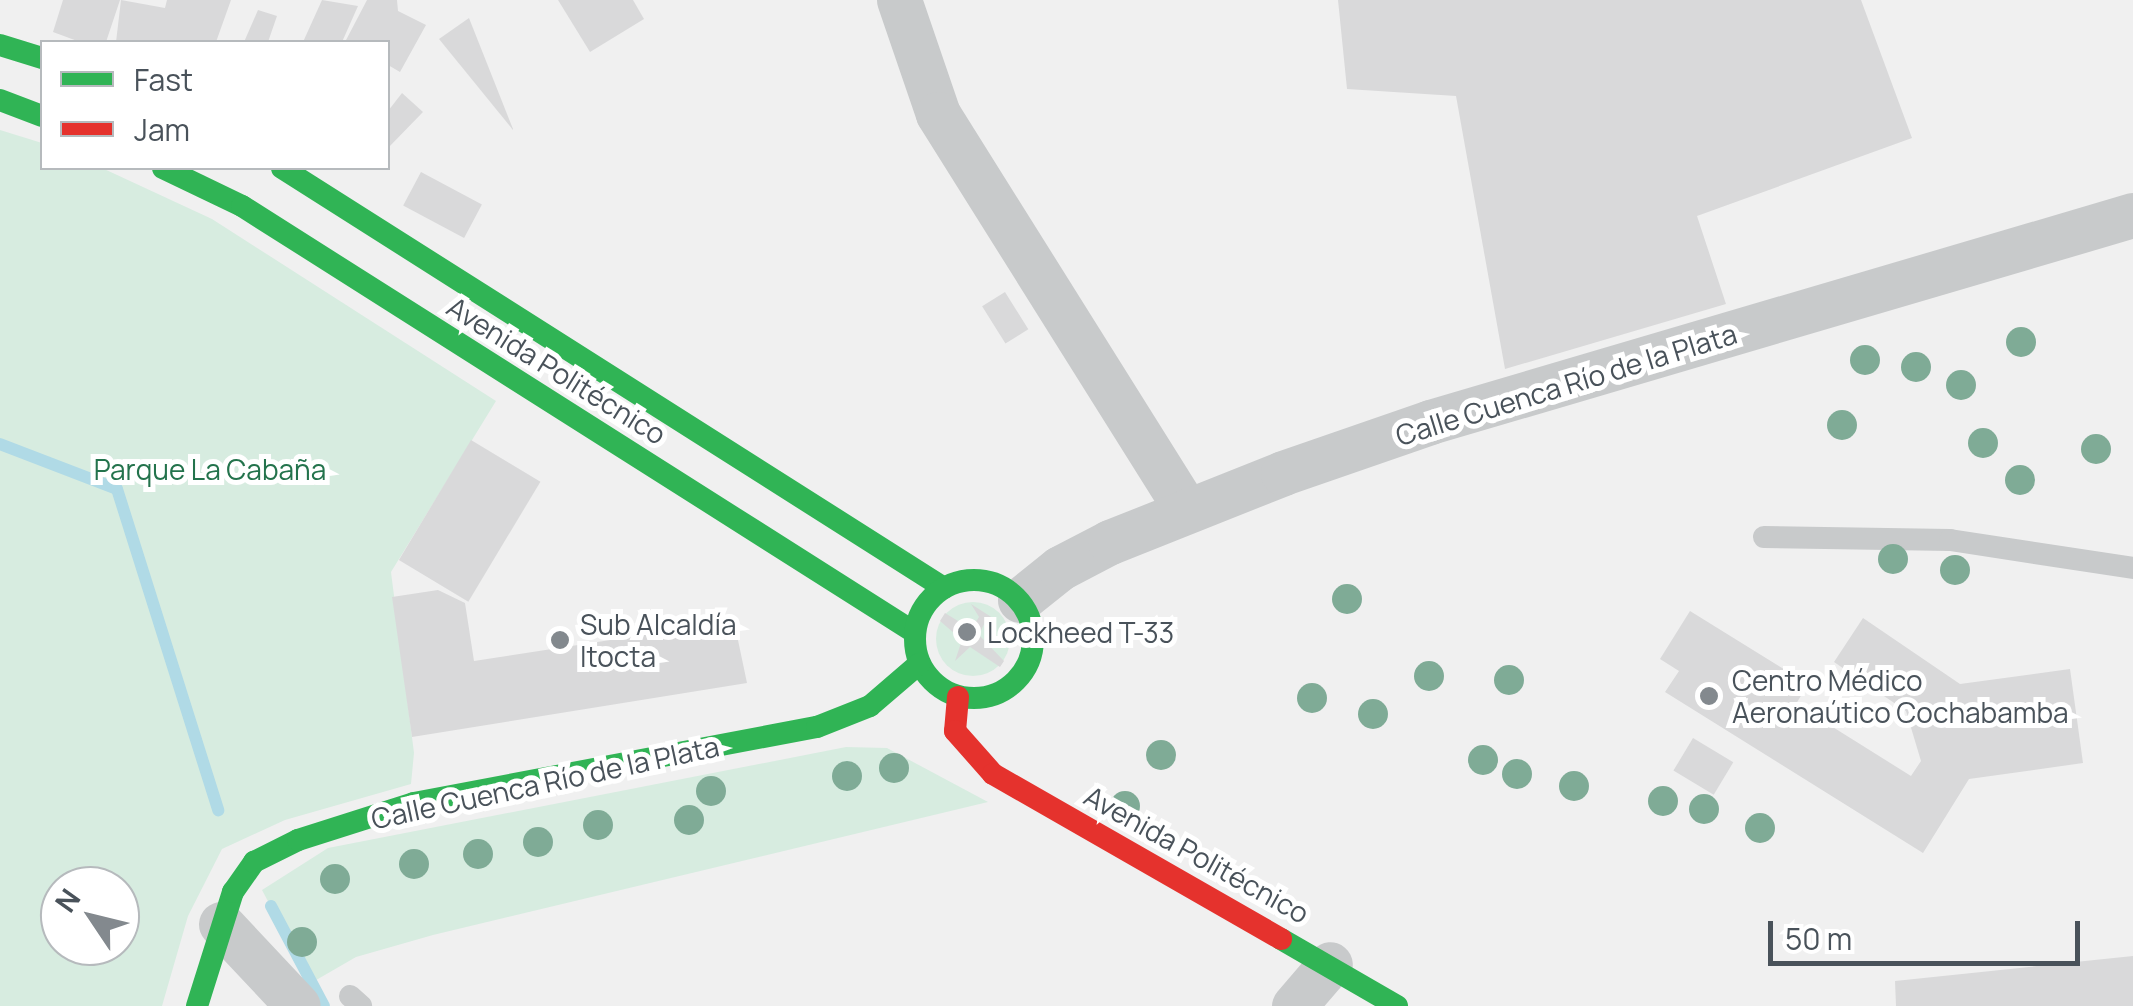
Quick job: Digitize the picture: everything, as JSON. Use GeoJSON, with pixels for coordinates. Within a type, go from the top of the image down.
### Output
{"type":"FeatureCollection","features":[{"type":"Feature","properties":{"kind":"main road"},"geometry":{"type":"LineString","coordinates":[[0,45],[40,57]]}},
{"type":"Feature","properties":{"kind":"main road"},"geometry":{"type":"LineString","coordinates":[[0,100],[40,115]]}},
{"type":"Feature","properties":{"kind":"main road","name":"Avenida Politécnico"},"geometry":{"type":"LineString","coordinates":[[167,170],[242,206],[914,632]]}},
{"type":"Feature","properties":{"kind":"main road","name":"Avenida Politécnico"},"geometry":{"type":"LineString","coordinates":[[285,170],[944,588]]}},
{"type":"Feature","properties":{"kind":"main road"},"geometry":{"type":"LineString","coordinates":[[976,579],[1020,600],[1034,640],[1022,674],[999,693],[958,697],[920,664],[914,632],[930,599],[944,588],[976,579]]}},
{"type":"Feature","properties":{"kind":"main road","name":"Calle Cuenca Río de la Plata"},"geometry":{"type":"LineString","coordinates":[[196,1006],[222,924],[254,862],[298,840],[414,803],[817,727],[870,706],[920,664]]}},
{"type":"Feature","properties":{"kind":"main road","name":"Avenida Politécnico"},"geometry":{"type":"LineString","coordinates":[[958,697],[955,731],[993,774],[1330,964],[1397,1006]]}},
{"type":"Feature","properties":{"kind":"street"},"geometry":{"type":"LineString","coordinates":[[899,0],[938,114],[1186,510]]}},
{"type":"Feature","properties":{"kind":"street","name":"Calle Cuenca Río de la Plata"},"geometry":{"type":"LineString","coordinates":[[1020,600],[1060,568],[1186,510],[1430,422],[2133,215]]}},
{"type":"Feature","properties":{"kind":"street"},"geometry":{"type":"LineString","coordinates":[[222,924],[298,1006]]}},
{"type":"Feature","properties":{"kind":"street"},"geometry":{"type":"LineString","coordinates":[[1294,1006],[1330,964]]}},
{"type":"Feature","properties":{"kind":"lane"},"geometry":{"type":"LineString","coordinates":[[1764,538],[1950,540],[2133,568]]}},
{"type":"Feature","properties":{"kind":"green space","name":"Parque La Cabaña"},"geometry":{"type":"Polygon","coordinates":[[[0,130],[40,142],[40,170],[106,170],[212,219],[496,401],[391,572],[414,753],[411,784],[285,820],[222,849],[188,916],[162,1006],[0,1006],[0,130]]]}},
{"type":"Feature","properties":{"kind":"green space"},"geometry":{"type":"Polygon","coordinates":[[[973,602],[999,613],[1010,639],[999,665],[973,676],[947,665],[936,639],[947,613],[973,602]]]}},
{"type":"Feature","properties":{"kind":"green space"},"geometry":{"type":"Polygon","coordinates":[[[846,747],[887,748],[988,802],[433,935],[356,957],[311,983],[262,890],[328,848],[846,747]]]}},
{"type":"Feature","properties":{"kind":"building"},"geometry":{"type":"Polygon","coordinates":[[[63,0],[120,0],[107,40],[75,40],[53,32],[63,0]]]}},
{"type":"Feature","properties":{"kind":"building"},"geometry":{"type":"Polygon","coordinates":[[[121,0],[165,8],[167,0],[231,0],[217,40],[116,40],[121,0]]]}},
{"type":"Feature","properties":{"kind":"building"},"geometry":{"type":"Polygon","coordinates":[[[322,0],[358,6],[343,40],[304,40],[322,0]]]}},
{"type":"Feature","properties":{"kind":"building"},"geometry":{"type":"Polygon","coordinates":[[[367,0],[397,0],[398,11],[426,25],[400,72],[390,66],[390,40],[346,40],[367,0]]]}},
{"type":"Feature","properties":{"kind":"building"},"geometry":{"type":"Polygon","coordinates":[[[558,0],[633,0],[644,19],[590,52],[558,0]]]}},
{"type":"Feature","properties":{"kind":"building"},"geometry":{"type":"Polygon","coordinates":[[[1338,0],[1861,0],[1912,138],[1697,216],[1726,304],[1505,369],[1456,96],[1347,89],[1338,0]]]}},
{"type":"Feature","properties":{"kind":"building"},"geometry":{"type":"Polygon","coordinates":[[[258,10],[277,16],[269,40],[245,40],[258,10]]]}},
{"type":"Feature","properties":{"kind":"building"},"geometry":{"type":"Polygon","coordinates":[[[469,18],[513,129],[513,130],[439,39],[469,18]]]}},
{"type":"Feature","properties":{"kind":"building"},"geometry":{"type":"Polygon","coordinates":[[[402,93],[423,112],[390,146],[390,108],[402,93]]]}},
{"type":"Feature","properties":{"kind":"building"},"geometry":{"type":"Polygon","coordinates":[[[421,172],[482,204],[464,238],[403,206],[421,172]]]}},
{"type":"Feature","properties":{"kind":"building"},"geometry":{"type":"Polygon","coordinates":[[[1005,292],[1028,329],[1005,344],[982,306],[1005,292]]]}},
{"type":"Feature","properties":{"kind":"building"},"geometry":{"type":"Polygon","coordinates":[[[471,440],[540,482],[468,602],[399,560],[471,440]]]}},
{"type":"Feature","properties":{"kind":"building"},"geometry":{"type":"Polygon","coordinates":[[[438,590],[465,603],[474,661],[734,621],[747,683],[412,737],[392,597],[438,590]]]}},
{"type":"Feature","properties":{"kind":"building","name":"Lockheed T-33"},"geometry":{"type":"Polygon","coordinates":[[[971,604],[996,620],[985,622],[979,635],[1004,661],[1000,667],[970,647],[955,661],[962,640],[940,621],[945,613],[971,629],[979,617],[971,604]]]}},
{"type":"Feature","properties":{"kind":"building","name":"Centro Médico Aeronaútico Cochabamba"},"geometry":{"type":"Polygon","coordinates":[[[1690,611],[1808,684],[1796,704],[1911,776],[1921,761],[1906,711],[1834,662],[1863,618],[1960,684],[2070,669],[2083,763],[1969,779],[1923,853],[1665,692],[1679,671],[1660,659],[1690,611]]]}},
{"type":"Feature","properties":{"kind":"building"},"geometry":{"type":"Polygon","coordinates":[[[1693,738],[1733,762],[1714,795],[1673,771],[1693,738]]]}},
{"type":"Feature","properties":{"kind":"building"},"geometry":{"type":"Polygon","coordinates":[[[2133,956],[2133,1006],[1896,1006],[1895,981],[2133,956]]]}},
{"type":"Feature","properties":{"kind":"waterway"},"geometry":{"type":"LineString","coordinates":[[0,444],[117,489],[218,810]]}},
{"type":"Feature","properties":{"kind":"waterway"},"geometry":{"type":"LineString","coordinates":[[271,906],[324,1006]]}},
{"type":"Feature","properties":{"kind":"traffic: fast"},"geometry":{"type":"LineString","coordinates":[[0,45],[40,57]]}},
{"type":"Feature","properties":{"kind":"traffic: fast"},"geometry":{"type":"LineString","coordinates":[[0,100],[40,115]]}},
{"type":"Feature","properties":{"kind":"traffic: fast"},"geometry":{"type":"LineString","coordinates":[[167,170],[242,206],[914,632]]}},
{"type":"Feature","properties":{"kind":"traffic: fast"},"geometry":{"type":"LineString","coordinates":[[285,170],[944,588]]}},
{"type":"Feature","properties":{"kind":"traffic: fast"},"geometry":{"type":"LineString","coordinates":[[974,580],[997,584],[1016,597],[1029,616],[1033,639],[1029,662],[1016,681],[997,694],[974,698],[951,694],[932,681],[919,662],[915,639],[919,616],[932,597],[951,584],[974,580]]}},
{"type":"Feature","properties":{"kind":"traffic: fast"},"geometry":{"type":"LineString","coordinates":[[197,1006],[233,892],[254,862],[298,840],[414,803],[817,727],[870,706],[919,664]]}},
{"type":"Feature","properties":{"kind":"traffic: fast"},"geometry":{"type":"LineString","coordinates":[[1281,939],[1397,1006]]}},
{"type":"Feature","properties":{"kind":"traffic: jam"},"geometry":{"type":"LineString","coordinates":[[958,697],[955,731],[993,774],[1281,939]]}},
{"type":"Feature","properties":{"kind":"place","name":"Lockheed T-33"},"geometry":{"type":"Point","coordinates":[967,632]}},
{"type":"Feature","properties":{"kind":"place","name":"Sub Alcaldía Itocta"},"geometry":{"type":"Point","coordinates":[560,640]}},
{"type":"Feature","properties":{"kind":"place","name":"Centro Médico Aeronaútico Cochabamba"},"geometry":{"type":"Point","coordinates":[1709,696]}}]}
